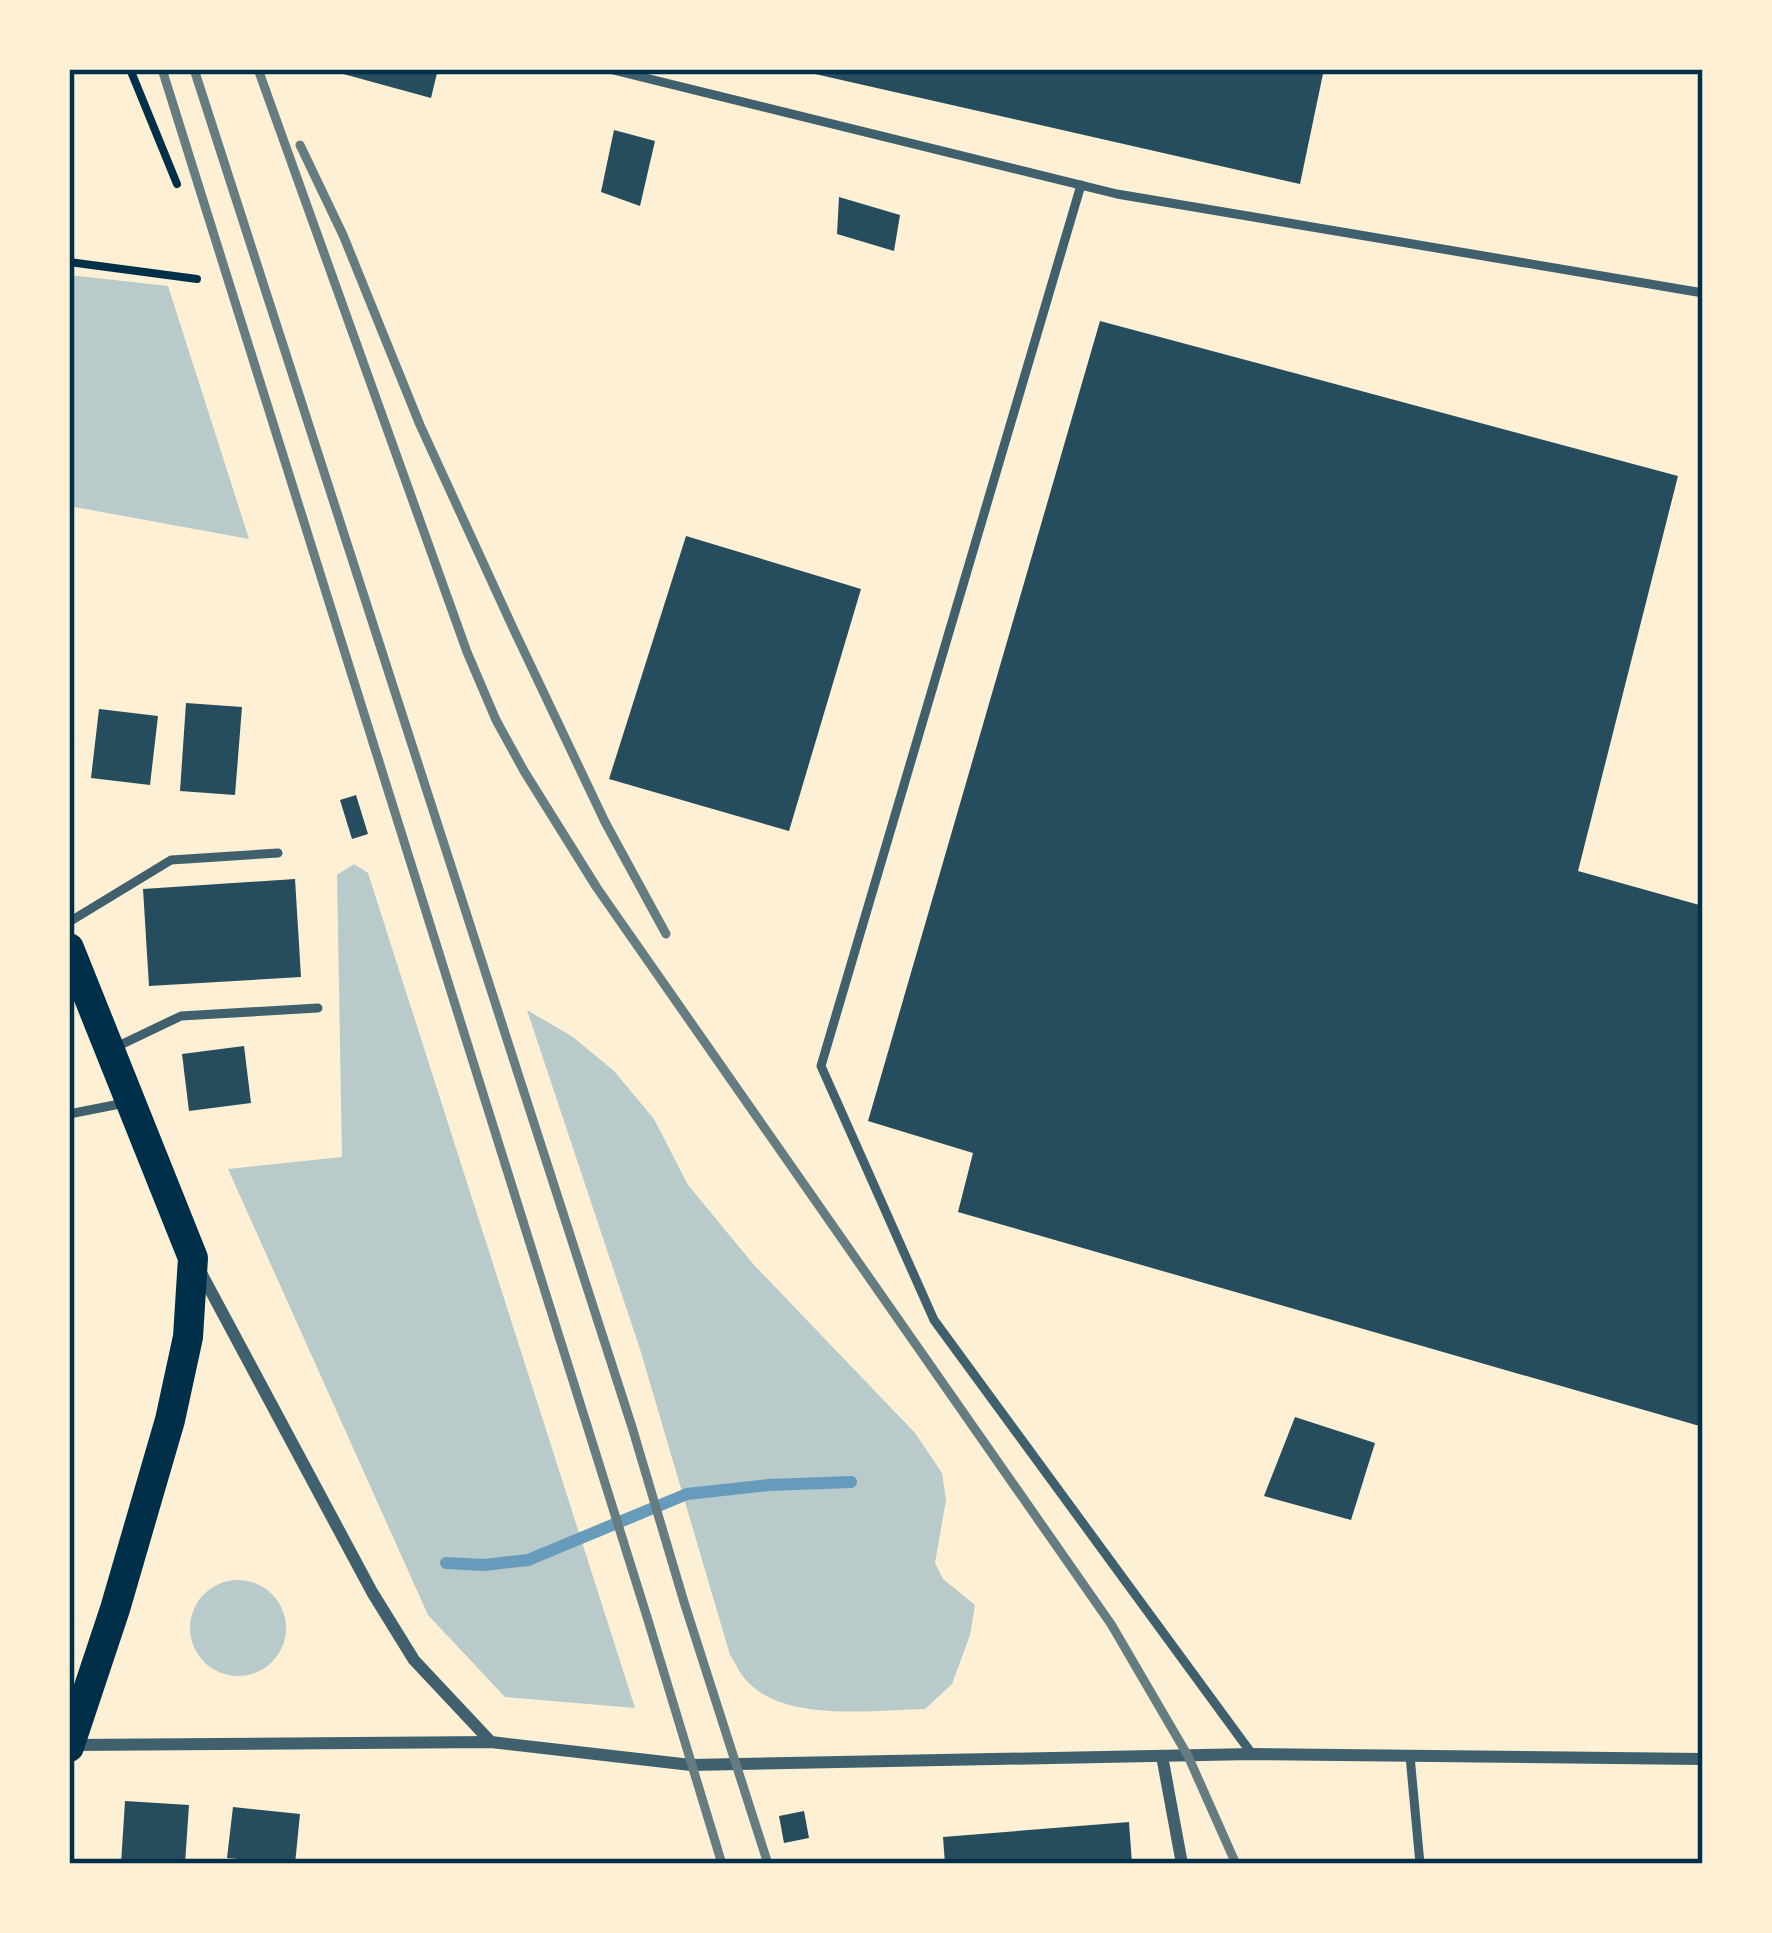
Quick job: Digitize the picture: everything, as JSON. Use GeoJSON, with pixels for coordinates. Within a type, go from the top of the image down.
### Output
{"type":"FeatureCollection","features":[{"type":"Feature","properties":{"kind":"main road"},"geometry":{"type":"LineString","coordinates":[[69,1746],[170,1420],[188,1337],[193,1258],[70,955]]}},
{"type":"Feature","properties":{"kind":"street"},"geometry":{"type":"LineString","coordinates":[[193,1258],[403,1643],[491,1742]]}},
{"type":"Feature","properties":{"kind":"street"},"geometry":{"type":"LineString","coordinates":[[69,1746],[491,1742],[691,1765],[1252,1754],[1703,1759]]}},
{"type":"Feature","properties":{"kind":"street"},"geometry":{"type":"LineString","coordinates":[[1162,1756],[1182,1864]]}},
{"type":"Feature","properties":{"kind":"lane"},"geometry":{"type":"LineString","coordinates":[[609,69],[1118,194],[1703,293]]}},
{"type":"Feature","properties":{"kind":"lane"},"geometry":{"type":"LineString","coordinates":[[1081,184],[821,1066],[934,1320],[1252,1754]]}},
{"type":"Feature","properties":{"kind":"lane"},"geometry":{"type":"LineString","coordinates":[[69,922],[171,860],[278,853]]}},
{"type":"Feature","properties":{"kind":"lane"},"geometry":{"type":"LineString","coordinates":[[110,1051],[181,1016],[318,1008]]}},
{"type":"Feature","properties":{"kind":"lane"},"geometry":{"type":"LineString","coordinates":[[69,1114],[130,1102]]}},
{"type":"Feature","properties":{"kind":"lane"},"geometry":{"type":"LineString","coordinates":[[1410,1756],[1420,1864]]}},
{"type":"Feature","properties":{"kind":"path"},"geometry":{"type":"LineString","coordinates":[[130,69],[177,184]]}},
{"type":"Feature","properties":{"kind":"path"},"geometry":{"type":"LineString","coordinates":[[69,262],[197,280]]}},
{"type":"Feature","properties":{"kind":"shaded area"},"geometry":{"type":"Polygon","coordinates":[[[69,275],[168,286],[249,539],[69,506],[69,275]]]}},
{"type":"Feature","properties":{"kind":"shaded area"},"geometry":{"type":"Polygon","coordinates":[[[354,864],[368,873],[635,1708],[505,1697],[428,1615],[228,1169],[342,1157],[337,875],[354,864]]]}},
{"type":"Feature","properties":{"kind":"shaded area"},"geometry":{"type":"Polygon","coordinates":[[[527,1010],[573,1037],[614,1071],[654,1119],[688,1185],[754,1265],[915,1433],[942,1473],[946,1500],[935,1563],[943,1579],[975,1605],[952,1684],[925,1709],[829,1711],[781,1702],[745,1679],[730,1655],[640,1349],[527,1010]]]}},
{"type":"Feature","properties":{"kind":"shaded area"},"geometry":{"type":"Polygon","coordinates":[[[238,1580],[257,1583],[272,1594],[283,1609],[283,1647],[272,1662],[257,1673],[238,1676],[219,1673],[204,1662],[193,1647],[190,1628],[193,1609],[204,1594],[219,1583],[238,1580]]]}},
{"type":"Feature","properties":{"kind":"building"},"geometry":{"type":"Polygon","coordinates":[[[325,69],[438,69],[431,98],[325,69]]]}},
{"type":"Feature","properties":{"kind":"building"},"geometry":{"type":"Polygon","coordinates":[[[793,69],[1324,69],[1300,184],[793,69]]]}},
{"type":"Feature","properties":{"kind":"building"},"geometry":{"type":"Polygon","coordinates":[[[614,130],[655,141],[640,206],[601,192],[614,130]]]}},
{"type":"Feature","properties":{"kind":"building"},"geometry":{"type":"Polygon","coordinates":[[[839,197],[900,215],[894,251],[837,234],[839,197]]]}},
{"type":"Feature","properties":{"kind":"building"},"geometry":{"type":"Polygon","coordinates":[[[1100,321],[1678,476],[1578,871],[1703,906],[1703,1427],[958,1212],[973,1153],[868,1121],[1100,321]]]}},
{"type":"Feature","properties":{"kind":"building"},"geometry":{"type":"Polygon","coordinates":[[[686,536],[861,589],[789,831],[609,779],[686,536]]]}},
{"type":"Feature","properties":{"kind":"building"},"geometry":{"type":"Polygon","coordinates":[[[186,703],[242,707],[235,795],[180,791],[186,703]]]}},
{"type":"Feature","properties":{"kind":"building"},"geometry":{"type":"Polygon","coordinates":[[[99,709],[158,716],[150,785],[91,778],[99,709]]]}},
{"type":"Feature","properties":{"kind":"building"},"geometry":{"type":"Polygon","coordinates":[[[356,795],[368,834],[352,839],[340,800],[356,795]]]}},
{"type":"Feature","properties":{"kind":"building"},"geometry":{"type":"Polygon","coordinates":[[[295,879],[301,977],[149,986],[143,889],[295,879]]]}},
{"type":"Feature","properties":{"kind":"building"},"geometry":{"type":"Polygon","coordinates":[[[244,1046],[251,1103],[189,1111],[182,1054],[244,1046]]]}},
{"type":"Feature","properties":{"kind":"building"},"geometry":{"type":"Polygon","coordinates":[[[1295,1417],[1375,1443],[1351,1520],[1264,1496],[1295,1417]]]}},
{"type":"Feature","properties":{"kind":"building"},"geometry":{"type":"Polygon","coordinates":[[[125,1801],[189,1805],[185,1864],[121,1864],[125,1801]]]}},
{"type":"Feature","properties":{"kind":"building"},"geometry":{"type":"Polygon","coordinates":[[[233,1807],[300,1814],[295,1864],[227,1858],[233,1807]]]}},
{"type":"Feature","properties":{"kind":"building"},"geometry":{"type":"Polygon","coordinates":[[[804,1811],[809,1838],[784,1843],[779,1816],[804,1811]]]}},
{"type":"Feature","properties":{"kind":"building"},"geometry":{"type":"Polygon","coordinates":[[[1129,1822],[1132,1864],[945,1864],[943,1837],[1129,1822]]]}},
{"type":"Feature","properties":{"kind":"waterway"},"geometry":{"type":"LineString","coordinates":[[446,1563],[528,1560],[687,1494],[851,1482]]}},
{"type":"Feature","properties":{"kind":"railway"},"geometry":{"type":"LineString","coordinates":[[162,69],[722,1864]]}},
{"type":"Feature","properties":{"kind":"railway"},"geometry":{"type":"LineString","coordinates":[[194,69],[768,1864]]}},
{"type":"Feature","properties":{"kind":"railway"},"geometry":{"type":"LineString","coordinates":[[258,69],[467,652],[496,720],[597,888],[1111,1624],[1188,1756],[1236,1864]]}},
{"type":"Feature","properties":{"kind":"railway"},"geometry":{"type":"LineString","coordinates":[[300,145],[513,628],[605,822],[666,934]]}}]}
